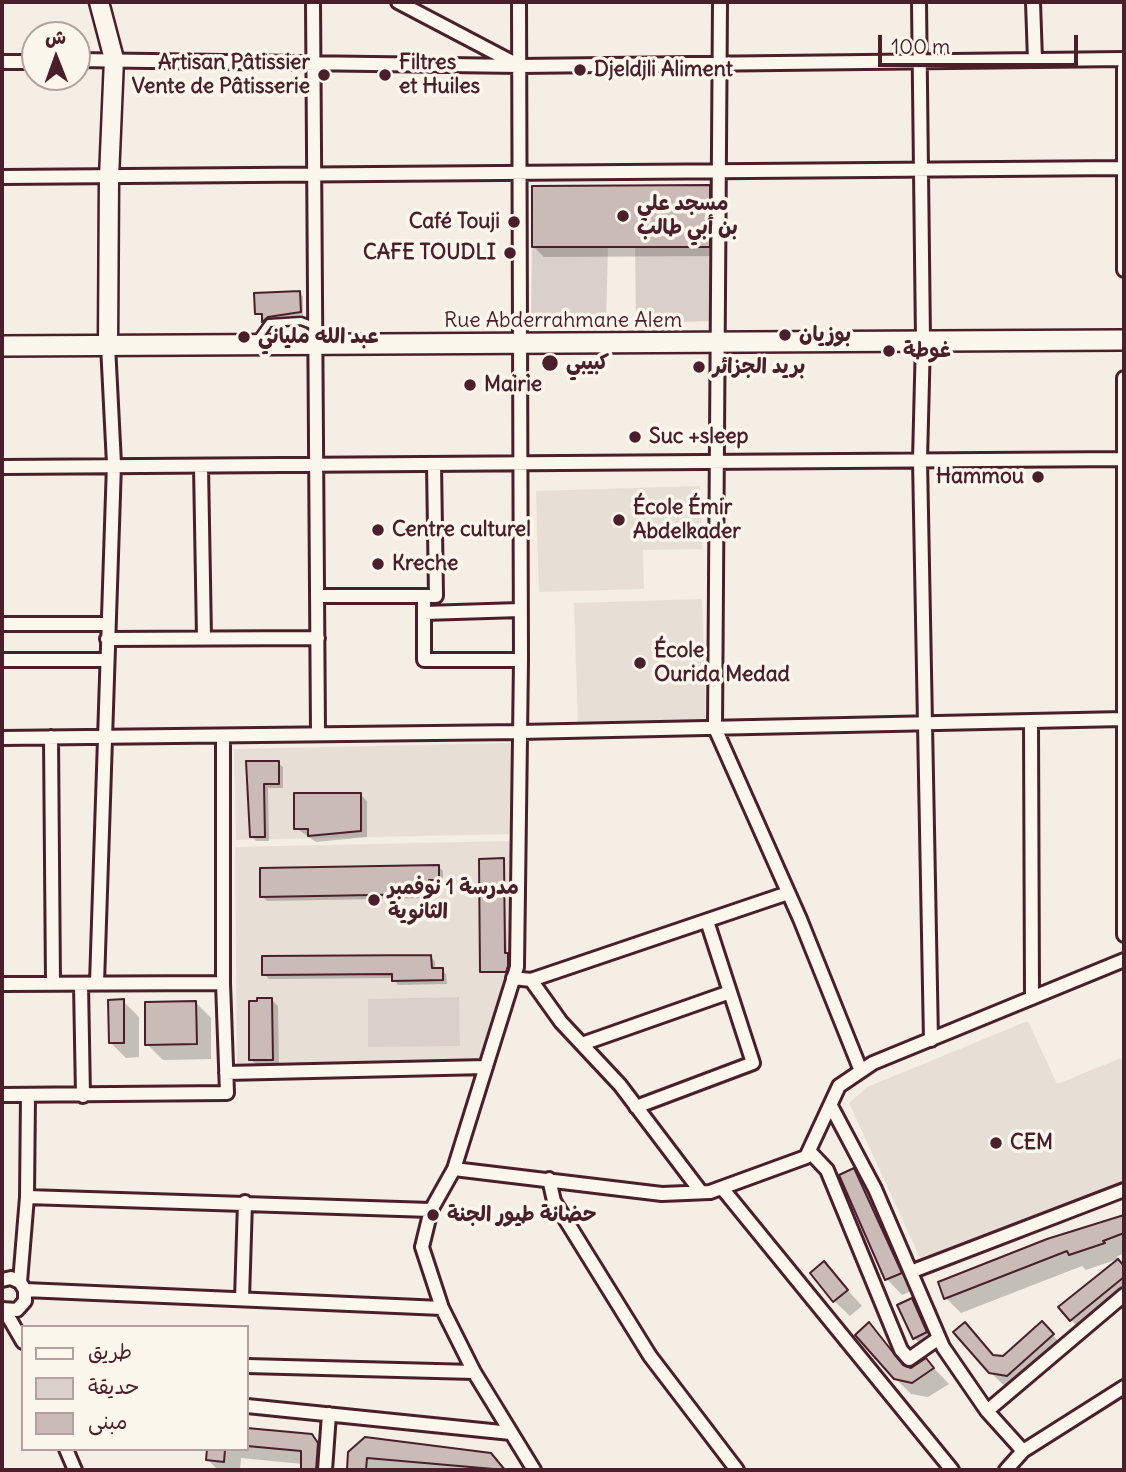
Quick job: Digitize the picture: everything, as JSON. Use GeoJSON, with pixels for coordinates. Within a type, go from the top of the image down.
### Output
{"type":"FeatureCollection","features":[{"type":"Feature","properties":{"kind":"main road"},"geometry":{"type":"LineString","coordinates":[[99,2],[114,59],[109,178],[108,345]]}},
{"type":"Feature","properties":{"kind":"main road","name":"Rue Abderrahmane Alem"},"geometry":{"type":"LineString","coordinates":[[2,346],[255,343],[314,334],[520,345],[1124,340]]}},
{"type":"Feature","properties":{"kind":"street"},"geometry":{"type":"LineString","coordinates":[[313,2],[318,734]]}},
{"type":"Feature","properties":{"kind":"street"},"geometry":{"type":"LineString","coordinates":[[398,2],[520,66]]}},
{"type":"Feature","properties":{"kind":"street"},"geometry":{"type":"LineString","coordinates":[[519,2],[521,660],[517,967],[454,1169],[431,1210],[422,1247],[442,1308],[474,1372],[534,1470]]}},
{"type":"Feature","properties":{"kind":"street"},"geometry":{"type":"LineString","coordinates":[[720,2],[720,343],[715,462],[715,728],[788,893],[861,1071]]}},
{"type":"Feature","properties":{"kind":"street"},"geometry":{"type":"LineString","coordinates":[[919,2],[923,340],[920,460],[931,1040]]}},
{"type":"Feature","properties":{"kind":"street"},"geometry":{"type":"LineString","coordinates":[[1033,2],[1035,60]]}},
{"type":"Feature","properties":{"kind":"street"},"geometry":{"type":"LineString","coordinates":[[91,60],[520,66],[1124,59]]}},
{"type":"Feature","properties":{"kind":"street"},"geometry":{"type":"LineString","coordinates":[[2,62],[21,62]]}},
{"type":"Feature","properties":{"kind":"street"},"geometry":{"type":"LineString","coordinates":[[1124,68],[1124,270]]}},
{"type":"Feature","properties":{"kind":"street"},"geometry":{"type":"LineString","coordinates":[[2,177],[1123,168]]}},
{"type":"Feature","properties":{"kind":"street"},"geometry":{"type":"LineString","coordinates":[[97,983],[114,464],[108,345]]}},
{"type":"Feature","properties":{"kind":"street"},"geometry":{"type":"LineString","coordinates":[[1124,378],[1124,935]]}},
{"type":"Feature","properties":{"kind":"street"},"geometry":{"type":"LineString","coordinates":[[2,467],[114,464],[201,466],[1123,459]]}},
{"type":"Feature","properties":{"kind":"street"},"geometry":{"type":"LineString","coordinates":[[317,596],[436,596],[434,464]]}},
{"type":"Feature","properties":{"kind":"street"},"geometry":{"type":"LineString","coordinates":[[201,466],[204,638]]}},
{"type":"Feature","properties":{"kind":"street"},"geometry":{"type":"LineString","coordinates":[[424,596],[424,660],[521,660]]}},
{"type":"Feature","properties":{"kind":"street"},"geometry":{"type":"LineString","coordinates":[[424,612],[520,610]]}},
{"type":"Feature","properties":{"kind":"street"},"geometry":{"type":"LineString","coordinates":[[2,624],[107,624]]}},
{"type":"Feature","properties":{"kind":"street"},"geometry":{"type":"LineString","coordinates":[[107,639],[318,638]]}},
{"type":"Feature","properties":{"kind":"street"},"geometry":{"type":"LineString","coordinates":[[2,660],[106,660]]}},
{"type":"Feature","properties":{"kind":"street"},"geometry":{"type":"LineString","coordinates":[[2,738],[520,732],[1124,719]]}},
{"type":"Feature","properties":{"kind":"street"},"geometry":{"type":"LineString","coordinates":[[1031,722],[1032,998]]}},
{"type":"Feature","properties":{"kind":"street"},"geometry":{"type":"LineString","coordinates":[[2,1095],[227,1093],[223,983],[223,736]]}},
{"type":"Feature","properties":{"kind":"street"},"geometry":{"type":"LineString","coordinates":[[51,737],[53,984]]}},
{"type":"Feature","properties":{"kind":"street"},"geometry":{"type":"LineString","coordinates":[[513,978],[531,980],[788,893]]}},
{"type":"Feature","properties":{"kind":"street"},"geometry":{"type":"LineString","coordinates":[[636,1107],[753,1063],[707,921]]}},
{"type":"Feature","properties":{"kind":"street"},"geometry":{"type":"LineString","coordinates":[[454,1169],[662,1194],[722,1188],[806,1157],[839,1086],[861,1071],[1124,960]]}},
{"type":"Feature","properties":{"kind":"street"},"geometry":{"type":"LineString","coordinates":[[531,980],[636,1107],[701,1192]]}},
{"type":"Feature","properties":{"kind":"street"},"geometry":{"type":"LineString","coordinates":[[2,984],[223,983]]}},
{"type":"Feature","properties":{"kind":"street"},"geometry":{"type":"LineString","coordinates":[[81,984],[83,1096]]}},
{"type":"Feature","properties":{"kind":"street"},"geometry":{"type":"LineString","coordinates":[[582,1044],[730,992]]}},
{"type":"Feature","properties":{"kind":"street"},"geometry":{"type":"LineString","coordinates":[[226,1073],[486,1067]]}},
{"type":"Feature","properties":{"kind":"street"},"geometry":{"type":"LineString","coordinates":[[23,1325],[28,1096]]}},
{"type":"Feature","properties":{"kind":"street"},"geometry":{"type":"LineString","coordinates":[[831,1106],[875,1189],[913,1271],[939,1338],[987,1411],[1023,1451]]}},
{"type":"Feature","properties":{"kind":"street"},"geometry":{"type":"LineString","coordinates":[[809,1151],[827,1170],[901,1350],[909,1359],[939,1338]]}},
{"type":"Feature","properties":{"kind":"street"},"geometry":{"type":"LineString","coordinates":[[549,1179],[554,1201],[650,1356],[737,1470]]}},
{"type":"Feature","properties":{"kind":"street"},"geometry":{"type":"LineString","coordinates":[[722,1188],[952,1470]]}},
{"type":"Feature","properties":{"kind":"street"},"geometry":{"type":"LineString","coordinates":[[913,1271],[1124,1190]]}},
{"type":"Feature","properties":{"kind":"street"},"geometry":{"type":"LineString","coordinates":[[27,1197],[431,1210]]}},
{"type":"Feature","properties":{"kind":"street"},"geometry":{"type":"LineString","coordinates":[[242,1299],[245,1202]]}},
{"type":"Feature","properties":{"kind":"street"},"geometry":{"type":"LineString","coordinates":[[2,1280],[11,1278],[23,1291],[442,1308]]}},
{"type":"Feature","properties":{"kind":"street"},"geometry":{"type":"LineString","coordinates":[[3,1310],[17,1310],[23,1291]]}},
{"type":"Feature","properties":{"kind":"street"},"geometry":{"type":"LineString","coordinates":[[987,1411],[1124,1295]]}},
{"type":"Feature","properties":{"kind":"street"},"geometry":{"type":"LineString","coordinates":[[3,1310],[21,1339]]}},
{"type":"Feature","properties":{"kind":"street"},"geometry":{"type":"LineString","coordinates":[[248,1366],[474,1372]]}},
{"type":"Feature","properties":{"kind":"street"},"geometry":{"type":"LineString","coordinates":[[1006,1470],[1023,1451],[1124,1387]]}},
{"type":"Feature","properties":{"kind":"street"},"geometry":{"type":"LineString","coordinates":[[248,1406],[511,1433]]}},
{"type":"Feature","properties":{"kind":"street"},"geometry":{"type":"LineString","coordinates":[[325,1470],[329,1414]]}},
{"type":"Feature","properties":{"kind":"street"},"geometry":{"type":"LineString","coordinates":[[67,1451],[75,1470]]}},
{"type":"Feature","properties":{"kind":"shaded area","name":"École Émir Abdelkader"},"geometry":{"type":"Polygon","coordinates":[[[700,486],[702,549],[643,550],[644,589],[539,592],[536,491],[700,486]]]}},
{"type":"Feature","properties":{"kind":"shaded area","name":"École Ourida Medad"},"geometry":{"type":"Polygon","coordinates":[[[702,599],[706,723],[578,727],[574,603],[702,599]]]}},
{"type":"Feature","properties":{"kind":"shaded area"},"geometry":{"type":"Polygon","coordinates":[[[510,743],[512,834],[236,840],[234,749],[510,743]]]}},
{"type":"Feature","properties":{"kind":"shaded area","name":"مدرسة 1 نوفمبر الثانوية"},"geometry":{"type":"Polygon","coordinates":[[[512,841],[511,953],[480,1063],[237,1065],[235,847],[512,841]]]}},
{"type":"Feature","properties":{"kind":"shaded area","name":"CEM"},"geometry":{"type":"Polygon","coordinates":[[[1028,1021],[1057,1084],[1121,1058],[1124,1067],[1124,1182],[921,1260],[849,1103],[867,1087],[1028,1021]]]}},
{"type":"Feature","properties":{"kind":"green space"},"geometry":{"type":"Polygon","coordinates":[[[532,247],[608,247],[606,324],[531,324],[532,247]]]}},
{"type":"Feature","properties":{"kind":"green space"},"geometry":{"type":"Polygon","coordinates":[[[635,247],[715,247],[715,321],[636,323],[635,247]]]}},
{"type":"Feature","properties":{"kind":"green space"},"geometry":{"type":"Polygon","coordinates":[[[459,997],[460,1046],[368,1047],[368,999],[459,997]]]}},
{"type":"Feature","properties":{"kind":"building","name":"مسجد علي بن أبي طالب"},"geometry":{"type":"Polygon","coordinates":[[[710,185],[710,247],[532,247],[532,186],[710,185]]]}},
{"type":"Feature","properties":{"kind":"building"},"geometry":{"type":"Polygon","coordinates":[[[300,291],[301,312],[268,317],[262,322],[262,314],[255,314],[254,293],[300,291]]]}},
{"type":"Feature","properties":{"kind":"building"},"geometry":{"type":"Polygon","coordinates":[[[246,761],[279,761],[279,784],[264,784],[265,837],[250,837],[246,761]]]}},
{"type":"Feature","properties":{"kind":"building"},"geometry":{"type":"Polygon","coordinates":[[[294,793],[361,793],[361,831],[308,836],[308,829],[294,829],[294,793]]]}},
{"type":"Feature","properties":{"kind":"building"},"geometry":{"type":"Polygon","coordinates":[[[504,858],[505,953],[508,953],[508,966],[506,972],[480,972],[479,859],[504,858]]]}},
{"type":"Feature","properties":{"kind":"building"},"geometry":{"type":"Polygon","coordinates":[[[439,865],[439,880],[429,880],[429,894],[260,897],[260,868],[439,865]]]}},
{"type":"Feature","properties":{"kind":"building"},"geometry":{"type":"Polygon","coordinates":[[[431,955],[432,968],[443,968],[443,980],[392,981],[392,974],[262,975],[262,956],[431,955]]]}},
{"type":"Feature","properties":{"kind":"building"},"geometry":{"type":"Polygon","coordinates":[[[257,998],[272,998],[273,1060],[249,1060],[249,1001],[257,1001],[257,998]]]}},
{"type":"Feature","properties":{"kind":"building"},"geometry":{"type":"Polygon","coordinates":[[[124,999],[124,1043],[109,1043],[108,1000],[124,999]]]}},
{"type":"Feature","properties":{"kind":"building"},"geometry":{"type":"Polygon","coordinates":[[[196,1001],[197,1044],[145,1045],[145,1002],[196,1001]]]}},
{"type":"Feature","properties":{"kind":"building"},"geometry":{"type":"Polygon","coordinates":[[[854,1168],[902,1273],[885,1280],[839,1175],[854,1168]]]}},
{"type":"Feature","properties":{"kind":"building"},"geometry":{"type":"Polygon","coordinates":[[[1124,1215],[1124,1233],[1103,1241],[1105,1243],[1069,1255],[1067,1251],[944,1299],[938,1282],[1047,1239],[1124,1215]]]}},
{"type":"Feature","properties":{"kind":"building"},"geometry":{"type":"Polygon","coordinates":[[[1118,1259],[1124,1266],[1124,1277],[1070,1321],[1058,1307],[1118,1259]]]}},
{"type":"Feature","properties":{"kind":"building"},"geometry":{"type":"Polygon","coordinates":[[[824,1261],[848,1290],[833,1302],[810,1273],[824,1261]]]}},
{"type":"Feature","properties":{"kind":"building"},"geometry":{"type":"Polygon","coordinates":[[[912,1298],[927,1332],[913,1339],[897,1305],[912,1298]]]}},
{"type":"Feature","properties":{"kind":"building"},"geometry":{"type":"Polygon","coordinates":[[[1042,1321],[1054,1334],[1007,1376],[989,1373],[953,1332],[965,1322],[993,1355],[1003,1356],[1042,1321]]]}},
{"type":"Feature","properties":{"kind":"building"},"geometry":{"type":"Polygon","coordinates":[[[869,1322],[903,1365],[911,1368],[926,1358],[934,1368],[912,1383],[894,1379],[855,1335],[869,1322]]]}},
{"type":"Feature","properties":{"kind":"building"},"geometry":{"type":"Polygon","coordinates":[[[248,1428],[312,1434],[318,1443],[316,1470],[301,1470],[301,1451],[248,1446],[248,1428]]]}},
{"type":"Feature","properties":{"kind":"building"},"geometry":{"type":"Polygon","coordinates":[[[365,1437],[491,1453],[505,1470],[367,1458],[366,1470],[347,1470],[348,1452],[365,1437]]]}},
{"type":"Feature","properties":{"kind":"building"},"geometry":{"type":"Polygon","coordinates":[[[207,1451],[225,1451],[224,1462],[206,1460],[207,1451]]]}},
{"type":"Feature","properties":{"kind":"place","name":"Djeldjli Aliment"},"geometry":{"type":"Point","coordinates":[580,70]}},
{"type":"Feature","properties":{"kind":"place","name":"Artisan Pâtissier Vente de Pâtisserie"},"geometry":{"type":"Point","coordinates":[324,75]}},
{"type":"Feature","properties":{"kind":"place","name":"Filtres et Huiles"},"geometry":{"type":"Point","coordinates":[385,75]}},
{"type":"Feature","properties":{"kind":"place","name":"مسجد علي بن أبي طالب"},"geometry":{"type":"Point","coordinates":[623,216]}},
{"type":"Feature","properties":{"kind":"place","name":"Café Touji"},"geometry":{"type":"Point","coordinates":[514,222]}},
{"type":"Feature","properties":{"kind":"place","name":"CAFE TOUDLI"},"geometry":{"type":"Point","coordinates":[510,253]}},
{"type":"Feature","properties":{"kind":"place","name":"بوزيان"},"geometry":{"type":"Point","coordinates":[785,335]}},
{"type":"Feature","properties":{"kind":"place","name":"عبد الله ملياني"},"geometry":{"type":"Point","coordinates":[244,337]}},
{"type":"Feature","properties":{"kind":"place","name":"غوطة"},"geometry":{"type":"Point","coordinates":[889,351]}},
{"type":"Feature","properties":{"kind":"place","name":"كبيبي"},"geometry":{"type":"Point","coordinates":[550,363]}},
{"type":"Feature","properties":{"kind":"place","name":"بريد الجزائر"},"geometry":{"type":"Point","coordinates":[699,367]}},
{"type":"Feature","properties":{"kind":"place","name":"Mairie"},"geometry":{"type":"Point","coordinates":[470,385]}},
{"type":"Feature","properties":{"kind":"place","name":"Suc +sleep"},"geometry":{"type":"Point","coordinates":[635,437]}},
{"type":"Feature","properties":{"kind":"place","name":"Hammou"},"geometry":{"type":"Point","coordinates":[1038,477]}},
{"type":"Feature","properties":{"kind":"place","name":"École Émir Abdelkader"},"geometry":{"type":"Point","coordinates":[619,520]}},
{"type":"Feature","properties":{"kind":"place","name":"Centre culturel"},"geometry":{"type":"Point","coordinates":[378,530]}},
{"type":"Feature","properties":{"kind":"place","name":"Kreche"},"geometry":{"type":"Point","coordinates":[378,564]}},
{"type":"Feature","properties":{"kind":"place","name":"École Ourida Medad"},"geometry":{"type":"Point","coordinates":[640,663]}},
{"type":"Feature","properties":{"kind":"place","name":"مدرسة 1 نوفمبر الثانوية"},"geometry":{"type":"Point","coordinates":[374,900]}},
{"type":"Feature","properties":{"kind":"place","name":"CEM"},"geometry":{"type":"Point","coordinates":[996,1143]}},
{"type":"Feature","properties":{"kind":"place","name":"حضانة طيور الجنة"},"geometry":{"type":"Point","coordinates":[433,1215]}}]}
